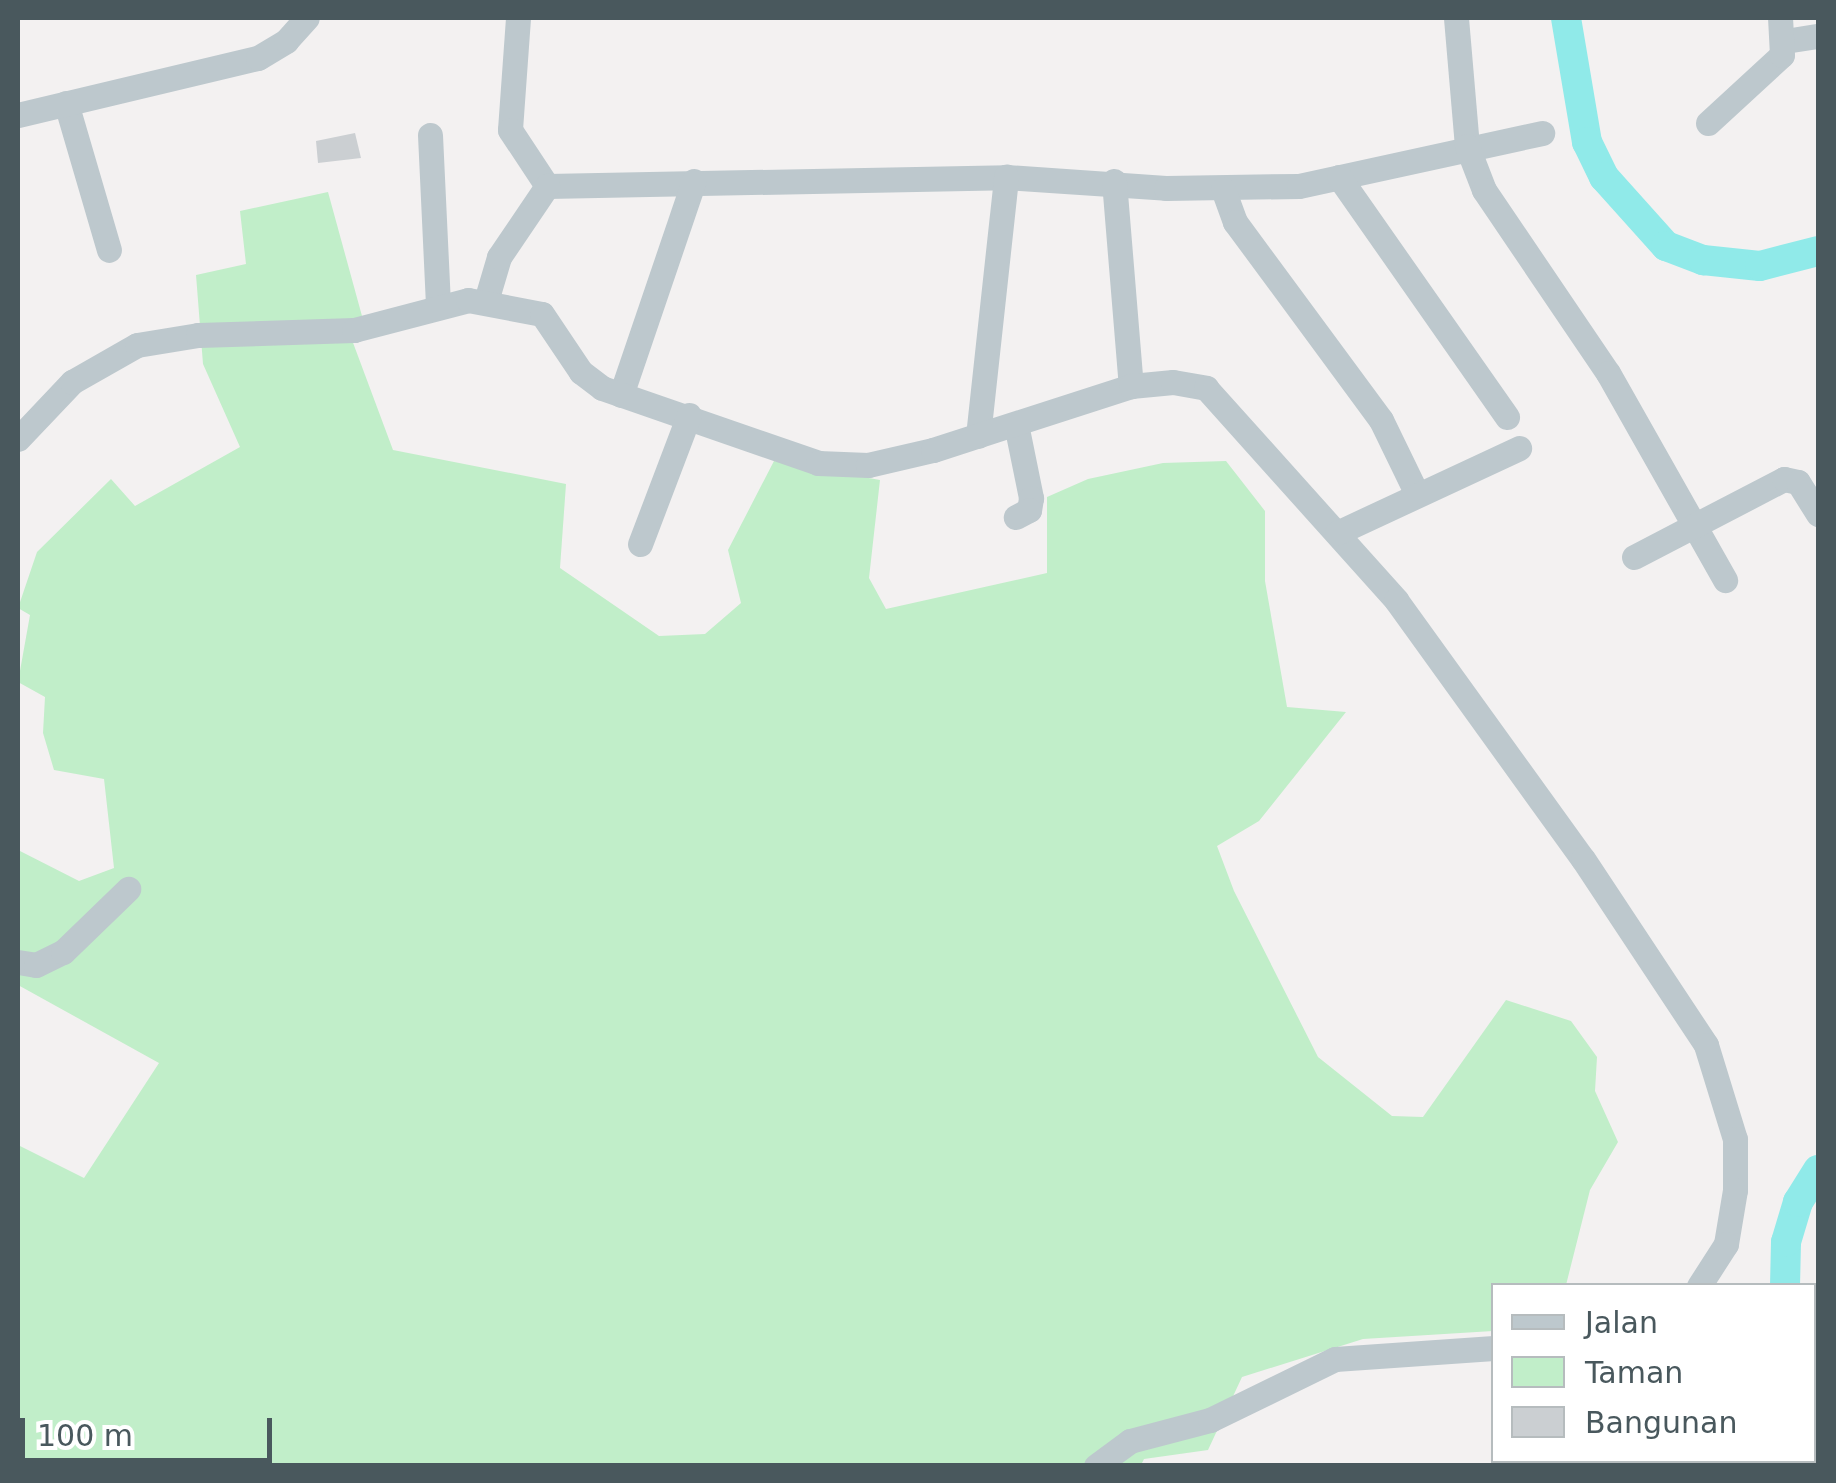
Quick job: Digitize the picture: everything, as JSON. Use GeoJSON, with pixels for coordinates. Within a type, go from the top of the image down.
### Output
{"type":"FeatureCollection","features":[{"type":"Feature","properties":{"kind":"street"},"geometry":{"type":"LineString","coordinates":[[18,116],[258,58],[286,41],[306,18]]}},
{"type":"Feature","properties":{"kind":"street"},"geometry":{"type":"LineString","coordinates":[[518,18],[507,100],[510,130],[548,186]]}},
{"type":"Feature","properties":{"kind":"street"},"geometry":{"type":"LineString","coordinates":[[1456,18],[1467,146],[1506,232],[1586,338],[1725,580]]}},
{"type":"Feature","properties":{"kind":"street"},"geometry":{"type":"LineString","coordinates":[[1708,123],[1782,54],[1782,29],[1818,36]]}},
{"type":"Feature","properties":{"kind":"street"},"geometry":{"type":"LineString","coordinates":[[66,103],[109,250]]}},
{"type":"Feature","properties":{"kind":"street"},"geometry":{"type":"LineString","coordinates":[[548,186],[1006,177],[1223,189],[1299,186],[1467,146],[1542,133]]}},
{"type":"Feature","properties":{"kind":"street"},"geometry":{"type":"LineString","coordinates":[[430,135],[438,304]]}},
{"type":"Feature","properties":{"kind":"street"},"geometry":{"type":"LineString","coordinates":[[978,436],[1006,177]]}},
{"type":"Feature","properties":{"kind":"street"},"geometry":{"type":"LineString","coordinates":[[1338,177],[1507,417]]}},
{"type":"Feature","properties":{"kind":"street"},"geometry":{"type":"LineString","coordinates":[[621,395],[694,181]]}},
{"type":"Feature","properties":{"kind":"street"},"geometry":{"type":"LineString","coordinates":[[1114,181],[1131,386]]}},
{"type":"Feature","properties":{"kind":"street"},"geometry":{"type":"LineString","coordinates":[[486,301],[499,257],[548,186]]}},
{"type":"Feature","properties":{"kind":"street"},"geometry":{"type":"LineString","coordinates":[[1223,189],[1234,222],[1380,420],[1417,494]]}},
{"type":"Feature","properties":{"kind":"street"},"geometry":{"type":"LineString","coordinates":[[18,440],[72,382],[136,344],[198,335],[354,330],[438,304],[486,301],[544,316],[580,372],[621,395],[689,415],[818,463],[868,464],[978,436],[1131,386],[1173,382],[1206,388],[1337,533],[1472,702],[1709,1050],[1734,1139],[1734,1190],[1726,1244],[1701,1283]]}},
{"type":"Feature","properties":{"kind":"street"},"geometry":{"type":"LineString","coordinates":[[640,544],[689,415]]}},
{"type":"Feature","properties":{"kind":"street"},"geometry":{"type":"LineString","coordinates":[[1016,424],[1030,498],[1029,510],[1016,517]]}},
{"type":"Feature","properties":{"kind":"street"},"geometry":{"type":"LineString","coordinates":[[1337,533],[1519,448]]}},
{"type":"Feature","properties":{"kind":"street"},"geometry":{"type":"LineString","coordinates":[[1634,556],[1792,478],[1818,514]]}},
{"type":"Feature","properties":{"kind":"street"},"geometry":{"type":"LineString","coordinates":[[18,962],[36,965],[63,952],[128,889]]}},
{"type":"Feature","properties":{"kind":"street"},"geometry":{"type":"LineString","coordinates":[[1096,1466],[1130,1441],[1241,1408],[1334,1359],[1491,1348]]}},
{"type":"Feature","properties":{"kind":"green space"},"geometry":{"type":"Polygon","coordinates":[[[328,192],[362,316],[352,340],[393,450],[566,484],[560,568],[659,636],[705,634],[741,603],[728,550],[774,461],[880,480],[869,578],[886,609],[1047,573],[1047,497],[1088,479],[1163,463],[1226,461],[1265,511],[1265,581],[1287,707],[1346,712],[1259,821],[1217,846],[1234,891],[1318,1057],[1392,1116],[1423,1117],[1506,1000],[1571,1021],[1597,1057],[1595,1091],[1618,1142],[1590,1190],[1567,1283],[1491,1283],[1491,1331],[1363,1339],[1242,1377],[1208,1450],[1144,1459],[1141,1465],[18,1465],[18,1145],[84,1178],[159,1063],[18,985],[18,850],[79,881],[114,868],[104,779],[54,770],[43,733],[45,697],[18,682],[30,615],[18,608],[37,552],[111,479],[135,506],[240,447],[203,364],[196,275],[246,264],[240,211],[328,192]]]}},
{"type":"Feature","properties":{"kind":"building"},"geometry":{"type":"Polygon","coordinates":[[[355,133],[361,158],[318,163],[316,141],[355,133]]]}},
{"type":"Feature","properties":{"kind":"waterway"},"geometry":{"type":"LineString","coordinates":[[1566,18],[1587,142],[1604,177],[1666,246],[1703,260],[1760,266],[1818,251]]}},
{"type":"Feature","properties":{"kind":"waterway"},"geometry":{"type":"LineString","coordinates":[[1785,1283],[1786,1242],[1798,1202],[1818,1170]]}}]}
